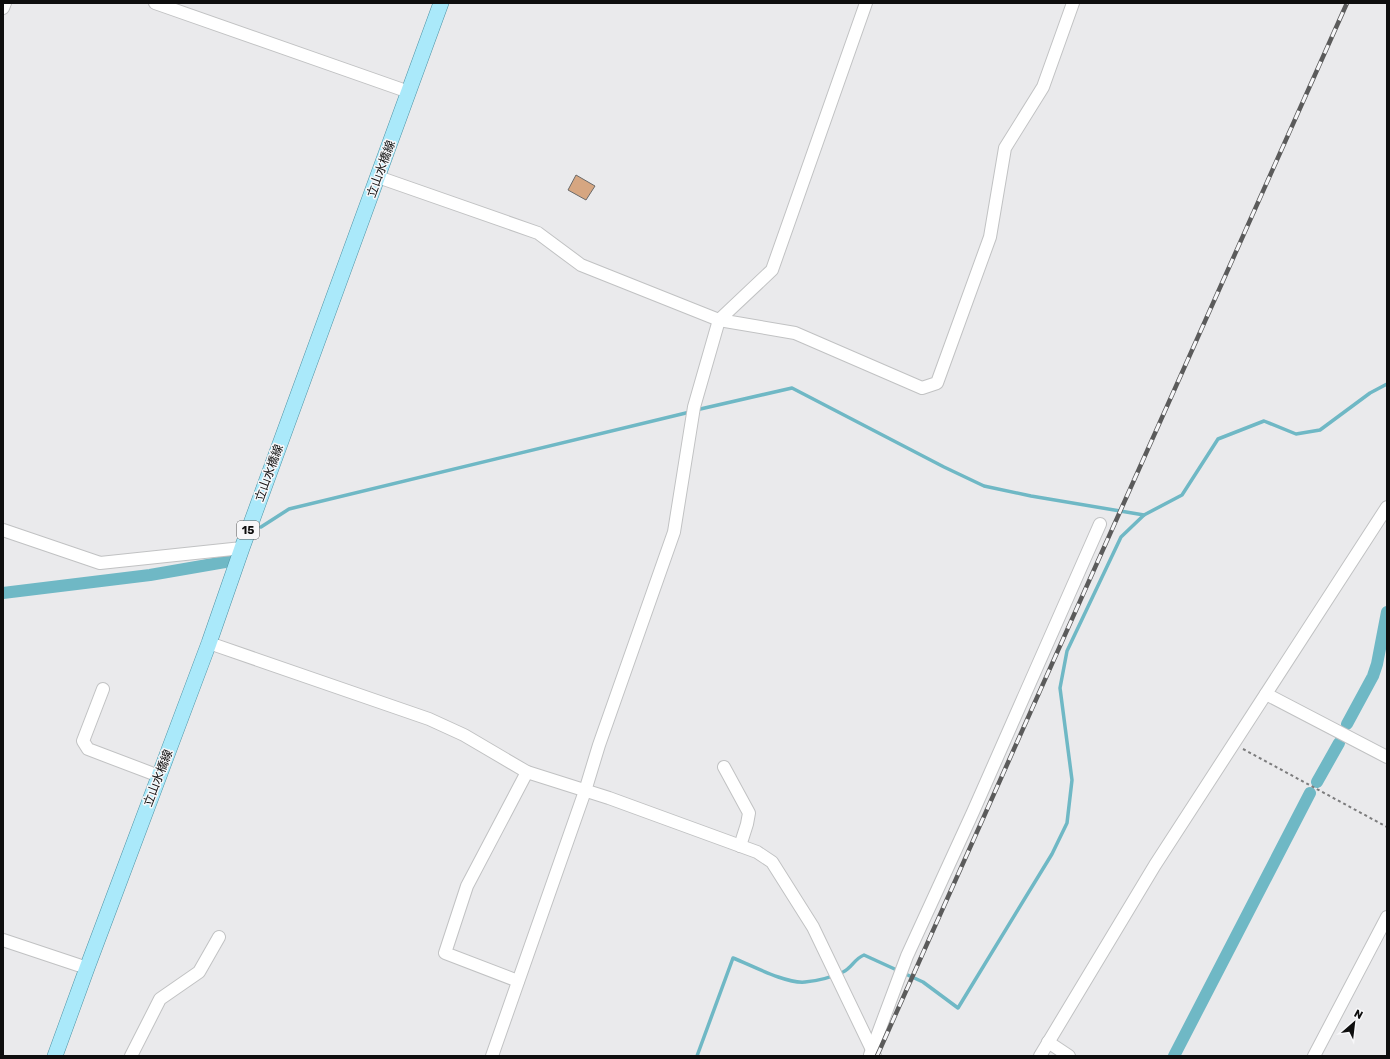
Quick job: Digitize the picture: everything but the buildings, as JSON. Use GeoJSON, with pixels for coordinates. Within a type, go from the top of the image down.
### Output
{"type":"FeatureCollection","features":[{"type":"Feature","properties":{"kind":"main road","name":"立山水橋線"},"geometry":{"type":"LineString","coordinates":[[56,1056],[87,968],[209,643],[331,301],[441,3]]}},
{"type":"Feature","properties":{"kind":"street"},"geometry":{"type":"LineString","coordinates":[[3,8],[5,3]]}},
{"type":"Feature","properties":{"kind":"street"},"geometry":{"type":"LineString","coordinates":[[155,3],[409,92]]}},
{"type":"Feature","properties":{"kind":"street"},"geometry":{"type":"LineString","coordinates":[[492,1056],[674,532],[694,407],[720,320],[772,270],[866,3]]}},
{"type":"Feature","properties":{"kind":"street"},"geometry":{"type":"LineString","coordinates":[[378,177],[538,233],[581,265],[720,320],[795,333],[922,388],[937,383],[990,237],[1005,148],[1043,87],[1073,3]]}},
{"type":"Feature","properties":{"kind":"street"},"geometry":{"type":"LineString","coordinates":[[1040,1056],[1155,865],[1387,507]]}},
{"type":"Feature","properties":{"kind":"street"},"geometry":{"type":"LineString","coordinates":[[872,1054],[907,956],[973,812],[1100,524]]}},
{"type":"Feature","properties":{"kind":"street"},"geometry":{"type":"LineString","coordinates":[[3,530],[100,563],[242,548]]}},
{"type":"Feature","properties":{"kind":"street"},"geometry":{"type":"LineString","coordinates":[[209,643],[429,719],[464,735],[527,772],[757,852],[772,862],[813,927],[872,1054]]}},
{"type":"Feature","properties":{"kind":"street"},"geometry":{"type":"LineString","coordinates":[[103,689],[83,741],[88,749],[159,776]]}},
{"type":"Feature","properties":{"kind":"street"},"geometry":{"type":"LineString","coordinates":[[1266,694],[1387,757]]}},
{"type":"Feature","properties":{"kind":"street"},"geometry":{"type":"LineString","coordinates":[[724,767],[749,813],[740,846]]}},
{"type":"Feature","properties":{"kind":"street"},"geometry":{"type":"LineString","coordinates":[[518,981],[445,953],[467,886],[527,772]]}},
{"type":"Feature","properties":{"kind":"street"},"geometry":{"type":"LineString","coordinates":[[1314,1056],[1387,917]]}},
{"type":"Feature","properties":{"kind":"street"},"geometry":{"type":"LineString","coordinates":[[131,1056],[160,999],[199,972],[219,937]]}},
{"type":"Feature","properties":{"kind":"street"},"geometry":{"type":"LineString","coordinates":[[3,940],[87,968]]}},
{"type":"Feature","properties":{"kind":"street"},"geometry":{"type":"LineString","coordinates":[[1048,1042],[1069,1056]]}},
{"type":"Feature","properties":{"kind":"path"},"geometry":{"type":"LineString","coordinates":[[1233,743],[1387,827]]}},
{"type":"Feature","properties":{"kind":"waterway"},"geometry":{"type":"LineString","coordinates":[[696,410],[792,388],[944,467],[984,486],[1031,496],[1144,515],[1182,495],[1218,439],[1264,421],[1296,434],[1320,430],[1370,393],[1387,384]]}},
{"type":"Feature","properties":{"kind":"waterway"},"geometry":{"type":"LineString","coordinates":[[261,527],[289,509],[690,412]]}},
{"type":"Feature","properties":{"kind":"waterway"},"geometry":{"type":"LineString","coordinates":[[697,1056],[733,958],[779,977],[797,982],[805,982],[834,976],[843,972],[864,955],[923,982],[958,1008],[1052,854],[1067,823],[1072,780],[1060,688],[1067,651],[1121,537],[1144,515]]}},
{"type":"Feature","properties":{"kind":"waterway"},"geometry":{"type":"LineString","coordinates":[[3,593],[150,575],[225,562],[231,557]]}},
{"type":"Feature","properties":{"kind":"waterway"},"geometry":{"type":"LineString","coordinates":[[1347,724],[1373,676],[1377,664],[1387,612]]}},
{"type":"Feature","properties":{"kind":"waterway"},"geometry":{"type":"LineString","coordinates":[[1317,782],[1339,743]]}},
{"type":"Feature","properties":{"kind":"waterway"},"geometry":{"type":"LineString","coordinates":[[1174,1056],[1310,793]]}},
{"type":"Feature","properties":{"kind":"railway"},"geometry":{"type":"LineString","coordinates":[[877,1056],[1347,3]]}}]}
